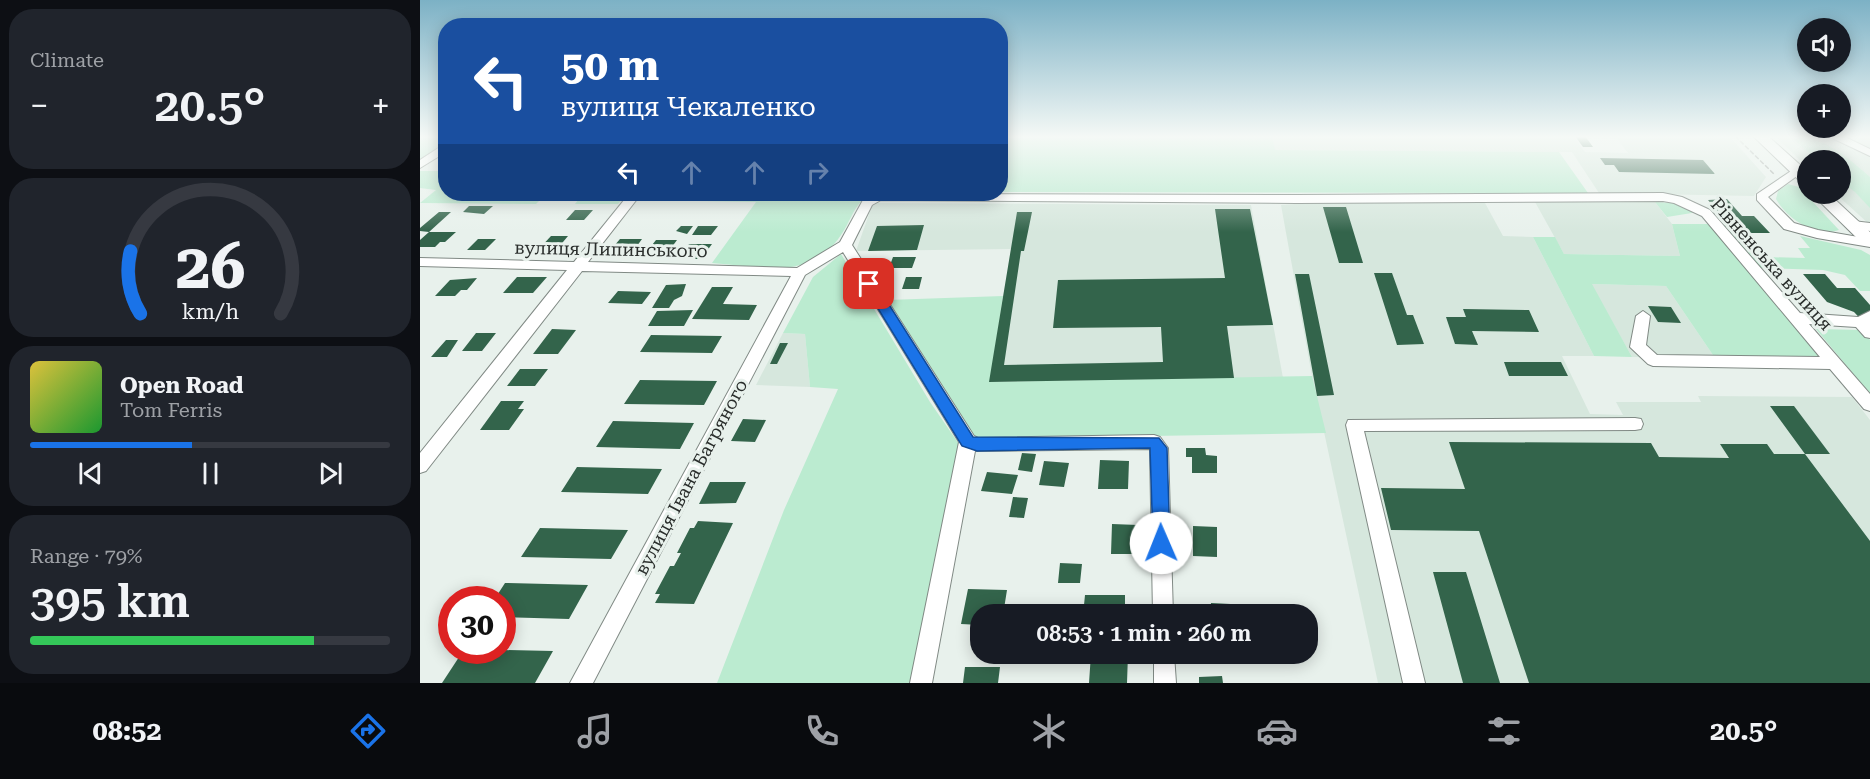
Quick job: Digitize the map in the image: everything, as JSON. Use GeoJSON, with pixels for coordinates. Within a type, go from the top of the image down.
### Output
{"type":"FeatureCollection","features":[{"type":"Feature","properties":{"kind":"main road"},"geometry":{"type":"LineString","coordinates":[[1831,204],[1870,242]]}},
{"type":"Feature","properties":{"kind":"street"},"geometry":{"type":"LineString","coordinates":[[1797,177],[1781,182],[1761,197],[1790,226],[1817,234],[1870,242]]}},
{"type":"Feature","properties":{"kind":"street","name":"Рівненська вулиця"},"geometry":{"type":"LineString","coordinates":[[1008,196],[1296,200],[1663,198],[1678,200],[1706,213],[1870,405]]}},
{"type":"Feature","properties":{"kind":"street"},"geometry":{"type":"LineString","coordinates":[[420,466],[574,267],[629,201]]}},
{"type":"Feature","properties":{"kind":"street","name":"Рівненська вулиця"},"geometry":{"type":"LineString","coordinates":[[845,245],[869,201]]}},
{"type":"Feature","properties":{"kind":"street"},"geometry":{"type":"LineString","coordinates":[[1853,225],[1870,227]]}},
{"type":"Feature","properties":{"kind":"street"},"geometry":{"type":"LineString","coordinates":[[800,272],[845,245],[968,441],[977,445],[1154,442],[1159,448],[1163,604]]}},
{"type":"Feature","properties":{"kind":"street","name":"вулиця Липинського"},"geometry":{"type":"LineString","coordinates":[[420,262],[800,272]]}},
{"type":"Feature","properties":{"kind":"street","name":"вулиця Івана Багряного"},"geometry":{"type":"LineString","coordinates":[[581,683],[800,272]]}},
{"type":"Feature","properties":{"kind":"street"},"geometry":{"type":"LineString","coordinates":[[1643,316],[1638,347],[1653,360],[1834,363]]}},
{"type":"Feature","properties":{"kind":"street"},"geometry":{"type":"LineString","coordinates":[[1796,318],[1867,323]]}},
{"type":"Feature","properties":{"kind":"street"},"geometry":{"type":"LineString","coordinates":[[1414,683],[1354,425],[1635,424]]}},
{"type":"Feature","properties":{"kind":"street"},"geometry":{"type":"LineString","coordinates":[[921,683],[968,441]]}},
{"type":"Feature","properties":{"kind":"street"},"geometry":{"type":"LineString","coordinates":[[1164,664],[1165,683]]}},
{"type":"Feature","properties":{"kind":"path"},"geometry":{"type":"LineString","coordinates":[[1767,168],[1781,182]]}},
{"type":"Feature","properties":{"kind":"shaded area"},"geometry":{"type":"Polygon","coordinates":[[[1582,168],[1758,168],[1766,177],[1754,196],[1599,193],[1582,168]]]}},
{"type":"Feature","properties":{"kind":"shaded area"},"geometry":{"type":"Polygon","coordinates":[[[1851,168],[1870,168],[1870,225],[1847,204],[1851,204],[1851,168]]]}},
{"type":"Feature","properties":{"kind":"shaded area"},"geometry":{"type":"Polygon","coordinates":[[[1535,202],[1655,202],[1672,224],[1680,256],[1564,254],[1535,202]]]}},
{"type":"Feature","properties":{"kind":"shaded area"},"geometry":{"type":"Polygon","coordinates":[[[873,203],[1251,205],[1283,378],[989,382],[1011,249],[856,251],[873,203]]]}},
{"type":"Feature","properties":{"kind":"shaded area"},"geometry":{"type":"Polygon","coordinates":[[[1485,203],[1503,236],[1533,237],[1594,356],[1562,356],[1590,414],[1623,415],[1616,402],[1701,402],[1698,396],[1852,397],[1870,420],[1870,683],[1378,683],[1312,376],[1281,205],[1485,203]]]}},
{"type":"Feature","properties":{"kind":"shaded area"},"geometry":{"type":"Polygon","coordinates":[[[1591,284],[1666,286],[1715,358],[1632,357],[1591,284]]]}},
{"type":"Feature","properties":{"kind":"shaded area"},"geometry":{"type":"Polygon","coordinates":[[[783,333],[805,334],[810,387],[756,385],[783,333]]]}},
{"type":"Feature","properties":{"kind":"green space"},"geometry":{"type":"Polygon","coordinates":[[[1008,168],[1570,168],[1588,193],[1008,192],[1008,168]]]}},
{"type":"Feature","properties":{"kind":"green space"},"geometry":{"type":"Polygon","coordinates":[[[1851,168],[1859,168],[1870,177],[1870,208],[1851,189],[1851,168]]]}},
{"type":"Feature","properties":{"kind":"green space"},"geometry":{"type":"Polygon","coordinates":[[[420,171],[438,171],[438,201],[539,201],[536,204],[420,203],[436,190],[420,188],[420,171]]]}},
{"type":"Feature","properties":{"kind":"green space"},"geometry":{"type":"Polygon","coordinates":[[[1788,184],[1797,186],[1797,204],[1815,204],[1839,230],[1830,232],[1812,229],[1795,220],[1776,199],[1778,191],[1788,184]]]}},
{"type":"Feature","properties":{"kind":"green space"},"geometry":{"type":"Polygon","coordinates":[[[577,201],[621,201],[618,204],[575,204],[577,201]]]}},
{"type":"Feature","properties":{"kind":"green space"},"geometry":{"type":"Polygon","coordinates":[[[696,201],[861,201],[835,243],[821,256],[805,264],[771,268],[712,263],[756,202],[696,201]]]}},
{"type":"Feature","properties":{"kind":"green space"},"geometry":{"type":"Polygon","coordinates":[[[1655,202],[1678,203],[1698,212],[1667,217],[1655,202]]]}},
{"type":"Feature","properties":{"kind":"green space"},"geometry":{"type":"Polygon","coordinates":[[[1716,217],[1729,218],[1763,257],[1805,258],[1798,248],[1810,248],[1800,236],[1861,250],[1870,255],[1870,291],[1860,291],[1845,275],[1823,270],[1760,268],[1716,217]]]}},
{"type":"Feature","properties":{"kind":"green space"},"geometry":{"type":"Polygon","coordinates":[[[1672,224],[1709,224],[1822,360],[1715,358],[1666,286],[1592,284],[1632,357],[1594,356],[1533,237],[1555,237],[1564,254],[1680,256],[1672,224]]]}},
{"type":"Feature","properties":{"kind":"green space"},"geometry":{"type":"Polygon","coordinates":[[[841,254],[930,402],[959,444],[913,683],[717,683],[784,510],[838,389],[810,387],[805,334],[783,333],[813,277],[841,254]]]}},
{"type":"Feature","properties":{"kind":"green space"},"geometry":{"type":"Polygon","coordinates":[[[1003,296],[990,382],[1312,376],[1326,433],[979,439],[974,437],[887,300],[1003,296]]]}},
{"type":"Feature","properties":{"kind":"green space"},"geometry":{"type":"Polygon","coordinates":[[[1816,329],[1862,330],[1870,340],[1870,394],[1816,329]]]}},
{"type":"Feature","properties":{"kind":"building"},"geometry":{"type":"Polygon","coordinates":[[[1616,168],[1710,168],[1715,174],[1619,172],[1616,168]]]}},
{"type":"Feature","properties":{"kind":"building"},"geometry":{"type":"Polygon","coordinates":[[[1727,199],[1742,216],[1754,216],[1770,233],[1749,233],[1732,214],[1720,214],[1708,200],[1727,199]]]}},
{"type":"Feature","properties":{"kind":"building"},"geometry":{"type":"Polygon","coordinates":[[[469,206],[493,206],[484,214],[463,212],[469,206]]]}},
{"type":"Feature","properties":{"kind":"building"},"geometry":{"type":"Polygon","coordinates":[[[1323,207],[1346,207],[1363,263],[1339,263],[1323,207]]]}},
{"type":"Feature","properties":{"kind":"building"},"geometry":{"type":"Polygon","coordinates":[[[1215,209],[1250,209],[1273,325],[1227,326],[1234,378],[989,382],[1017,212],[1032,212],[1024,251],[1021,251],[1004,365],[1163,362],[1161,327],[1053,328],[1058,280],[1225,278],[1215,209]]]}},
{"type":"Feature","properties":{"kind":"building"},"geometry":{"type":"Polygon","coordinates":[[[575,210],[593,210],[584,220],[566,220],[575,210]]]}},
{"type":"Feature","properties":{"kind":"building"},"geometry":{"type":"Polygon","coordinates":[[[439,212],[451,212],[429,232],[420,231],[420,228],[439,212]]]}},
{"type":"Feature","properties":{"kind":"building"},"geometry":{"type":"Polygon","coordinates":[[[924,225],[917,250],[868,251],[877,226],[924,225]]]}},
{"type":"Feature","properties":{"kind":"building"},"geometry":{"type":"Polygon","coordinates":[[[681,226],[693,226],[687,234],[676,231],[681,226]]]}},
{"type":"Feature","properties":{"kind":"building"},"geometry":{"type":"Polygon","coordinates":[[[698,226],[718,226],[711,235],[692,235],[698,226]]]}},
{"type":"Feature","properties":{"kind":"building"},"geometry":{"type":"Polygon","coordinates":[[[429,232],[456,232],[435,247],[420,247],[420,240],[429,232]]]}},
{"type":"Feature","properties":{"kind":"building"},"geometry":{"type":"Polygon","coordinates":[[[551,236],[568,236],[558,248],[538,250],[551,236]]]}},
{"type":"Feature","properties":{"kind":"building"},"geometry":{"type":"Polygon","coordinates":[[[478,239],[496,239],[485,250],[467,250],[478,239]]]}},
{"type":"Feature","properties":{"kind":"building"},"geometry":{"type":"Polygon","coordinates":[[[620,239],[642,239],[632,253],[608,253],[620,239]]]}},
{"type":"Feature","properties":{"kind":"building"},"geometry":{"type":"Polygon","coordinates":[[[656,240],[677,240],[666,255],[645,254],[656,240]]]}},
{"type":"Feature","properties":{"kind":"building"},"geometry":{"type":"Polygon","coordinates":[[[689,244],[712,244],[701,259],[678,259],[689,244]]]}},
{"type":"Feature","properties":{"kind":"building"},"geometry":{"type":"Polygon","coordinates":[[[893,257],[916,257],[912,268],[889,268],[893,257]]]}},
{"type":"Feature","properties":{"kind":"building"},"geometry":{"type":"Polygon","coordinates":[[[1374,273],[1392,273],[1407,315],[1413,315],[1424,344],[1397,345],[1374,273]]]}},
{"type":"Feature","properties":{"kind":"building"},"geometry":{"type":"Polygon","coordinates":[[[1295,274],[1309,274],[1334,395],[1317,396],[1295,274]]]}},
{"type":"Feature","properties":{"kind":"building"},"geometry":{"type":"Polygon","coordinates":[[[1803,274],[1825,274],[1837,288],[1855,288],[1870,305],[1870,329],[1854,312],[1827,302],[1803,274]]]}},
{"type":"Feature","properties":{"kind":"building"},"geometry":{"type":"Polygon","coordinates":[[[517,277],[547,277],[533,293],[503,293],[517,277]]]}},
{"type":"Feature","properties":{"kind":"building"},"geometry":{"type":"Polygon","coordinates":[[[906,277],[922,277],[919,289],[902,289],[906,277]]]}},
{"type":"Feature","properties":{"kind":"building"},"geometry":{"type":"Polygon","coordinates":[[[477,278],[467,290],[461,290],[455,296],[435,296],[450,280],[477,278]]]}},
{"type":"Feature","properties":{"kind":"building"},"geometry":{"type":"Polygon","coordinates":[[[686,284],[682,296],[674,300],[669,308],[652,308],[666,285],[686,284]]]}},
{"type":"Feature","properties":{"kind":"building"},"geometry":{"type":"Polygon","coordinates":[[[712,287],[733,287],[723,304],[757,305],[749,320],[692,319],[712,287]]]}},
{"type":"Feature","properties":{"kind":"building"},"geometry":{"type":"Polygon","coordinates":[[[618,291],[651,292],[642,304],[608,303],[618,291]]]}},
{"type":"Feature","properties":{"kind":"building"},"geometry":{"type":"Polygon","coordinates":[[[1648,306],[1671,307],[1681,323],[1658,322],[1648,306]]]}},
{"type":"Feature","properties":{"kind":"building"},"geometry":{"type":"Polygon","coordinates":[[[1463,309],[1529,310],[1539,332],[1472,331],[1478,345],[1455,344],[1446,317],[1466,317],[1463,309]]]}},
{"type":"Feature","properties":{"kind":"building"},"geometry":{"type":"Polygon","coordinates":[[[693,310],[684,326],[648,326],[657,311],[693,310]]]}},
{"type":"Feature","properties":{"kind":"building"},"geometry":{"type":"Polygon","coordinates":[[[552,329],[576,330],[558,354],[533,354],[552,329]]]}},
{"type":"Feature","properties":{"kind":"building"},"geometry":{"type":"Polygon","coordinates":[[[476,333],[496,333],[482,351],[462,351],[476,333]]]}},
{"type":"Feature","properties":{"kind":"building"},"geometry":{"type":"Polygon","coordinates":[[[651,335],[722,336],[712,353],[640,352],[651,335]]]}},
{"type":"Feature","properties":{"kind":"building"},"geometry":{"type":"Polygon","coordinates":[[[446,340],[458,340],[447,357],[431,357],[446,340]]]}},
{"type":"Feature","properties":{"kind":"building"},"geometry":{"type":"Polygon","coordinates":[[[780,343],[788,343],[777,364],[770,364],[780,343]]]}},
{"type":"Feature","properties":{"kind":"building"},"geometry":{"type":"Polygon","coordinates":[[[1504,362],[1561,362],[1568,376],[1509,376],[1504,362]]]}},
{"type":"Feature","properties":{"kind":"building"},"geometry":{"type":"Polygon","coordinates":[[[520,369],[548,369],[535,386],[507,386],[520,369]]]}},
{"type":"Feature","properties":{"kind":"building"},"geometry":{"type":"Polygon","coordinates":[[[640,380],[717,381],[704,405],[624,404],[640,380]]]}},
{"type":"Feature","properties":{"kind":"building"},"geometry":{"type":"Polygon","coordinates":[[[501,401],[524,401],[518,409],[524,409],[509,430],[480,430],[501,401]]]}},
{"type":"Feature","properties":{"kind":"building"},"geometry":{"type":"Polygon","coordinates":[[[1770,406],[1794,406],[1830,454],[1805,454],[1770,406]]]}},
{"type":"Feature","properties":{"kind":"building"},"geometry":{"type":"Polygon","coordinates":[[[743,419],[766,420],[755,442],[731,441],[743,419]]]}},
{"type":"Feature","properties":{"kind":"building"},"geometry":{"type":"Polygon","coordinates":[[[613,421],[694,423],[680,449],[596,447],[613,421]]]}},
{"type":"Feature","properties":{"kind":"building"},"geometry":{"type":"Polygon","coordinates":[[[1449,442],[1651,443],[1659,457],[1729,458],[1720,444],[1767,444],[1774,454],[1805,454],[1870,541],[1870,683],[1529,683],[1479,531],[1391,530],[1381,488],[1465,489],[1449,442]]]}},
{"type":"Feature","properties":{"kind":"building"},"geometry":{"type":"Polygon","coordinates":[[[1186,448],[1205,448],[1206,455],[1217,456],[1217,473],[1192,473],[1192,457],[1186,457],[1186,448]]]}},
{"type":"Feature","properties":{"kind":"building"},"geometry":{"type":"Polygon","coordinates":[[[1022,453],[1036,454],[1032,472],[1018,470],[1022,453]]]}},
{"type":"Feature","properties":{"kind":"building"},"geometry":{"type":"Polygon","coordinates":[[[1100,460],[1129,461],[1128,489],[1098,489],[1100,460]]]}},
{"type":"Feature","properties":{"kind":"building"},"geometry":{"type":"Polygon","coordinates":[[[1044,461],[1069,463],[1064,487],[1039,485],[1044,461]]]}},
{"type":"Feature","properties":{"kind":"building"},"geometry":{"type":"Polygon","coordinates":[[[577,467],[662,469],[648,494],[561,492],[577,467]]]}},
{"type":"Feature","properties":{"kind":"building"},"geometry":{"type":"Polygon","coordinates":[[[987,472],[1018,475],[1012,494],[981,491],[987,472]]]}},
{"type":"Feature","properties":{"kind":"building"},"geometry":{"type":"Polygon","coordinates":[[[710,482],[746,482],[736,503],[699,504],[710,482]]]}},
{"type":"Feature","properties":{"kind":"building"},"geometry":{"type":"Polygon","coordinates":[[[1013,497],[1028,498],[1024,518],[1009,517],[1013,497]]]}},
{"type":"Feature","properties":{"kind":"building"},"geometry":{"type":"Polygon","coordinates":[[[698,521],[733,523],[694,604],[655,603],[660,594],[655,594],[670,566],[674,566],[681,553],[677,553],[690,528],[694,528],[698,521]]]}},
{"type":"Feature","properties":{"kind":"building"},"geometry":{"type":"Polygon","coordinates":[[[1112,524],[1138,525],[1138,554],[1111,554],[1112,524]]]}},
{"type":"Feature","properties":{"kind":"building"},"geometry":{"type":"Polygon","coordinates":[[[1193,526],[1217,527],[1217,557],[1193,556],[1193,526]]]}},
{"type":"Feature","properties":{"kind":"building"},"geometry":{"type":"Polygon","coordinates":[[[540,528],[628,530],[611,559],[521,557],[540,528]]]}},
{"type":"Feature","properties":{"kind":"building"},"geometry":{"type":"Polygon","coordinates":[[[1060,563],[1082,564],[1080,583],[1058,583],[1060,563]]]}},
{"type":"Feature","properties":{"kind":"building"},"geometry":{"type":"Polygon","coordinates":[[[1433,572],[1466,572],[1500,683],[1463,683],[1433,572]]]}},
{"type":"Feature","properties":{"kind":"building"},"geometry":{"type":"Polygon","coordinates":[[[505,583],[588,585],[569,619],[516,617],[516,586],[503,586],[505,583]]]}},
{"type":"Feature","properties":{"kind":"building"},"geometry":{"type":"Polygon","coordinates":[[[968,589],[1007,590],[1005,604],[970,604],[970,624],[961,624],[968,589]]]}},
{"type":"Feature","properties":{"kind":"building"},"geometry":{"type":"Polygon","coordinates":[[[1085,595],[1125,595],[1125,604],[1084,604],[1085,595]]]}},
{"type":"Feature","properties":{"kind":"building"},"geometry":{"type":"Polygon","coordinates":[[[516,650],[553,651],[535,683],[442,683],[454,664],[516,664],[516,650]]]}},
{"type":"Feature","properties":{"kind":"building"},"geometry":{"type":"Polygon","coordinates":[[[1090,664],[1128,664],[1127,683],[1089,683],[1090,664]]]}},
{"type":"Feature","properties":{"kind":"building"},"geometry":{"type":"Polygon","coordinates":[[[965,667],[1000,667],[998,683],[963,683],[965,667]]]}},
{"type":"Feature","properties":{"kind":"building"},"geometry":{"type":"Polygon","coordinates":[[[1222,676],[1223,683],[1199,683],[1199,677],[1222,676]]]}},
{"type":"Feature","properties":{"kind":"route"},"geometry":{"type":"LineString","coordinates":[[869,284],[968,441],[977,445],[1154,442],[1159,448],[1161,543]]}}]}
